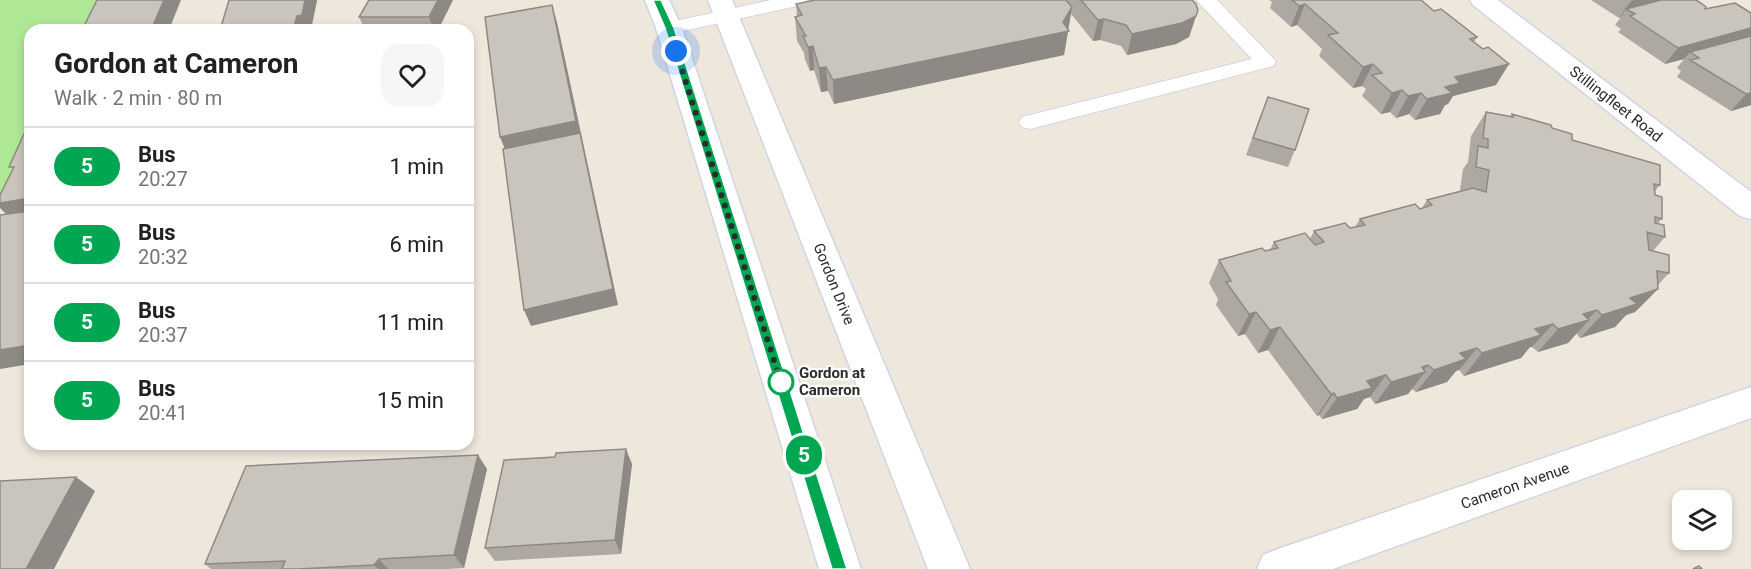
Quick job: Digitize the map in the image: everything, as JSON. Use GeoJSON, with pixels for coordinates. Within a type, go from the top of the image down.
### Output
{"type":"FeatureCollection","features":[{"type":"Feature","properties":{"kind":"main road","name":"Stillingfleet Road"},"geometry":{"type":"LineString","coordinates":[[1482,0],[1751,208]]}},
{"type":"Feature","properties":{"kind":"main road","name":"Gordon Drive"},"geometry":{"type":"LineString","coordinates":[[723,8],[949,569]]}},
{"type":"Feature","properties":{"kind":"main road"},"geometry":{"type":"LineString","coordinates":[[663,14],[840,569]]}},
{"type":"Feature","properties":{"kind":"main road","name":"Cameron Avenue"},"geometry":{"type":"LineString","coordinates":[[1278,569],[1751,402]]}},
{"type":"Feature","properties":{"kind":"lane"},"geometry":{"type":"LineString","coordinates":[[663,14],[797,0]]}},
{"type":"Feature","properties":{"kind":"lane"},"geometry":{"type":"LineString","coordinates":[[1030,122],[1266,62],[1206,0]]}},
{"type":"Feature","properties":{"kind":"green space"},"geometry":{"type":"Polygon","coordinates":[[[0,0],[100,0],[88,24],[24,24],[24,157],[0,207],[0,0]]]}},
{"type":"Feature","properties":{"kind":"building"},"geometry":{"type":"Polygon","coordinates":[[[97,0],[164,0],[154,24],[85,24],[97,0]]]}},
{"type":"Feature","properties":{"kind":"building"},"geometry":{"type":"Polygon","coordinates":[[[229,0],[305,0],[302,15],[297,16],[295,24],[222,24],[229,0]]]}},
{"type":"Feature","properties":{"kind":"building"},"geometry":{"type":"Polygon","coordinates":[[[369,0],[438,0],[429,17],[359,17],[369,0]]]}},
{"type":"Feature","properties":{"kind":"building"},"geometry":{"type":"Polygon","coordinates":[[[815,0],[1066,0],[1072,7],[1063,22],[1069,31],[833,80],[826,67],[819,68],[813,46],[808,47],[803,36],[806,36],[795,17],[802,15],[796,4],[815,0]]]}},
{"type":"Feature","properties":{"kind":"building"},"geometry":{"type":"Polygon","coordinates":[[[1081,0],[1192,0],[1198,10],[1196,16],[1182,23],[1132,34],[1126,25],[1104,19],[1098,20],[1081,0]]]}},
{"type":"Feature","properties":{"kind":"building"},"geometry":{"type":"Polygon","coordinates":[[[1292,0],[1421,0],[1434,11],[1441,9],[1477,37],[1470,39],[1483,49],[1488,47],[1509,64],[1455,77],[1460,83],[1445,87],[1452,93],[1427,99],[1421,93],[1408,96],[1402,90],[1392,93],[1372,75],[1382,73],[1373,64],[1363,67],[1328,35],[1338,33],[1305,4],[1299,6],[1292,0]]]}},
{"type":"Feature","properties":{"kind":"building"},"geometry":{"type":"Polygon","coordinates":[[[1661,0],[1696,0],[1706,7],[1705,9],[1735,3],[1751,13],[1751,28],[1678,48],[1630,16],[1635,14],[1626,9],[1661,0]]]}},
{"type":"Feature","properties":{"kind":"building"},"geometry":{"type":"Polygon","coordinates":[[[552,5],[576,121],[500,137],[485,17],[552,5]]]}},
{"type":"Feature","properties":{"kind":"building"},"geometry":{"type":"Polygon","coordinates":[[[1751,36],[1751,93],[1746,94],[1690,60],[1699,58],[1690,52],[1751,36]]]}},
{"type":"Feature","properties":{"kind":"building"},"geometry":{"type":"Polygon","coordinates":[[[1268,97],[1309,109],[1295,150],[1253,138],[1268,97]]]}},
{"type":"Feature","properties":{"kind":"building"},"geometry":{"type":"Polygon","coordinates":[[[1486,112],[1513,117],[1512,114],[1551,125],[1552,128],[1572,134],[1572,140],[1660,165],[1660,185],[1654,184],[1655,195],[1662,197],[1662,219],[1655,217],[1655,223],[1664,225],[1665,237],[1647,232],[1649,250],[1669,255],[1669,273],[1657,271],[1658,289],[1630,298],[1637,304],[1602,315],[1597,310],[1583,314],[1589,320],[1558,329],[1553,324],[1535,329],[1541,335],[1482,353],[1477,348],[1460,353],[1466,359],[1434,370],[1428,365],[1422,367],[1425,372],[1391,382],[1386,375],[1367,381],[1372,388],[1337,398],[1334,393],[1331,394],[1280,327],[1270,330],[1256,312],[1249,314],[1226,282],[1231,281],[1219,260],[1262,248],[1265,251],[1278,248],[1274,242],[1305,233],[1315,245],[1324,242],[1314,231],[1345,223],[1350,228],[1365,225],[1360,219],[1415,204],[1420,209],[1432,205],[1427,200],[1473,188],[1486,192],[1489,170],[1476,167],[1478,146],[1488,148],[1488,139],[1483,138],[1486,112]]]}},
{"type":"Feature","properties":{"kind":"building"},"geometry":{"type":"Polygon","coordinates":[[[580,133],[613,289],[524,310],[503,149],[580,133]]]}},
{"type":"Feature","properties":{"kind":"building"},"geometry":{"type":"Polygon","coordinates":[[[24,134],[24,199],[0,203],[0,195],[14,167],[9,167],[24,134]]]}},
{"type":"Feature","properties":{"kind":"building"},"geometry":{"type":"Polygon","coordinates":[[[24,212],[24,346],[0,350],[0,215],[24,212]]]}},
{"type":"Feature","properties":{"kind":"building"},"geometry":{"type":"Polygon","coordinates":[[[626,449],[615,540],[485,548],[504,460],[555,457],[556,453],[626,449]]]}},
{"type":"Feature","properties":{"kind":"building"},"geometry":{"type":"Polygon","coordinates":[[[478,455],[454,555],[379,559],[374,565],[298,569],[282,569],[285,561],[205,564],[246,466],[478,455]]]}},
{"type":"Feature","properties":{"kind":"building"},"geometry":{"type":"Polygon","coordinates":[[[76,477],[26,569],[0,569],[0,481],[76,477]]]}},
{"type":"Feature","properties":{"kind":"bus line","name":"5"},"geometry":{"type":"LineString","coordinates":[[657,0],[669,28],[840,569]]}},
{"type":"Feature","properties":{"kind":"place","name":"Gordon at Cameron"},"geometry":{"type":"Point","coordinates":[781,382]}},
{"type":"Feature","properties":{"kind":"route"},"geometry":{"type":"LineString","coordinates":[[676,51],[784,392],[781,382]]}}]}
